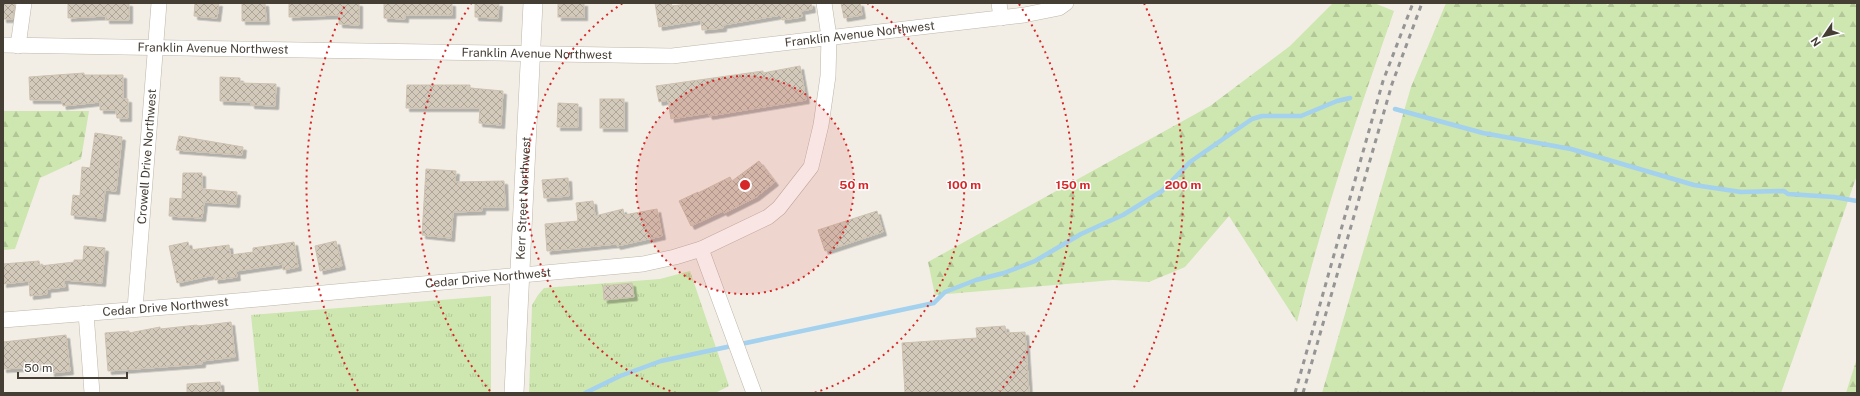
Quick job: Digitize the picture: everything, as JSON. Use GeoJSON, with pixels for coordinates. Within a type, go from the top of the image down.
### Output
{"type":"FeatureCollection","features":[{"type":"Feature","properties":{"kind":"street"},"geometry":{"type":"LineString","coordinates":[[18,46],[24,3]]}},
{"type":"Feature","properties":{"kind":"street","name":"Crowell Drive Northwest"},"geometry":{"type":"LineString","coordinates":[[135,309],[159,3]]}},
{"type":"Feature","properties":{"kind":"street","name":"Kerr Street Northwest"},"geometry":{"type":"LineString","coordinates":[[514,393],[533,3]]}},
{"type":"Feature","properties":{"kind":"street","name":"Cedar Drive Northwest"},"geometry":{"type":"LineString","coordinates":[[3,320],[643,264],[675,257],[701,248],[768,217],[779,208],[811,168],[821,125],[828,76],[829,37],[824,3]]}},
{"type":"Feature","properties":{"kind":"street","name":"Franklin Avenue Northwest"},"geometry":{"type":"LineString","coordinates":[[3,45],[156,49],[672,56],[829,37],[1000,10],[1047,11],[1059,8],[1066,3]]}},
{"type":"Feature","properties":{"kind":"street"},"geometry":{"type":"LineString","coordinates":[[701,248],[754,393]]}},
{"type":"Feature","properties":{"kind":"street"},"geometry":{"type":"LineString","coordinates":[[86,313],[92,393]]}},
{"type":"Feature","properties":{"kind":"green space"},"geometry":{"type":"Polygon","coordinates":[[[1333,3],[1374,3],[1394,11],[1354,127],[1318,243],[1297,322],[1229,216],[1185,267],[1149,282],[1113,280],[935,295],[928,262],[1210,106],[1290,46],[1333,3]]]}},
{"type":"Feature","properties":{"kind":"green space"},"geometry":{"type":"Polygon","coordinates":[[[1446,3],[1604,3],[1608,5],[1609,3],[1857,3],[1857,175],[1781,393],[1322,393],[1411,87],[1446,3]]]}},
{"type":"Feature","properties":{"kind":"green space"},"geometry":{"type":"Polygon","coordinates":[[[3,111],[89,111],[81,159],[40,178],[15,249],[3,250],[3,111]]]}},
{"type":"Feature","properties":{"kind":"green space"},"geometry":{"type":"Polygon","coordinates":[[[690,271],[729,386],[715,393],[529,393],[532,305],[544,288],[660,279],[690,271]]]}},
{"type":"Feature","properties":{"kind":"green space"},"geometry":{"type":"Polygon","coordinates":[[[491,296],[491,393],[259,393],[251,315],[491,296]]]}},
{"type":"Feature","properties":{"kind":"green space"},"geometry":{"type":"Polygon","coordinates":[[[1857,358],[1857,393],[1846,393],[1857,358]]]}},
{"type":"Feature","properties":{"kind":"building"},"geometry":{"type":"Polygon","coordinates":[[[3,3],[15,3],[13,19],[3,19],[3,3]]]}},
{"type":"Feature","properties":{"kind":"building"},"geometry":{"type":"Polygon","coordinates":[[[68,3],[129,3],[129,20],[106,20],[106,16],[68,18],[68,3]]]}},
{"type":"Feature","properties":{"kind":"building"},"geometry":{"type":"Polygon","coordinates":[[[195,3],[219,3],[217,18],[194,16],[195,3]]]}},
{"type":"Feature","properties":{"kind":"building"},"geometry":{"type":"Polygon","coordinates":[[[242,3],[265,3],[266,21],[242,21],[242,3]]]}},
{"type":"Feature","properties":{"kind":"building"},"geometry":{"type":"Polygon","coordinates":[[[289,3],[359,3],[359,25],[339,24],[339,15],[289,17],[289,3]]]}},
{"type":"Feature","properties":{"kind":"building"},"geometry":{"type":"Polygon","coordinates":[[[384,3],[452,3],[452,15],[405,15],[405,19],[384,18],[384,3]]]}},
{"type":"Feature","properties":{"kind":"building"},"geometry":{"type":"Polygon","coordinates":[[[475,3],[499,3],[498,18],[475,17],[475,3]]]}},
{"type":"Feature","properties":{"kind":"building"},"geometry":{"type":"Polygon","coordinates":[[[558,3],[584,3],[584,17],[558,17],[558,3]]]}},
{"type":"Feature","properties":{"kind":"building"},"geometry":{"type":"Polygon","coordinates":[[[655,3],[671,3],[672,6],[694,3],[811,3],[812,9],[801,11],[802,17],[782,20],[781,15],[723,25],[723,28],[702,30],[701,20],[659,27],[655,3]]]}},
{"type":"Feature","properties":{"kind":"building"},"geometry":{"type":"Polygon","coordinates":[[[841,3],[860,3],[862,15],[844,18],[841,3]]]}},
{"type":"Feature","properties":{"kind":"building"},"geometry":{"type":"Polygon","coordinates":[[[800,66],[806,100],[709,116],[708,113],[671,119],[668,100],[659,102],[656,86],[763,71],[763,73],[800,66]]]}},
{"type":"Feature","properties":{"kind":"building"},"geometry":{"type":"Polygon","coordinates":[[[84,73],[84,75],[123,75],[123,99],[128,99],[128,118],[117,118],[116,110],[100,110],[100,102],[63,106],[62,100],[30,100],[29,77],[84,73]]]}},
{"type":"Feature","properties":{"kind":"building"},"geometry":{"type":"Polygon","coordinates":[[[220,77],[240,78],[240,83],[276,84],[275,106],[251,105],[251,102],[220,101],[220,77]]]}},
{"type":"Feature","properties":{"kind":"building"},"geometry":{"type":"Polygon","coordinates":[[[407,85],[470,85],[470,88],[503,91],[501,125],[479,123],[480,108],[406,108],[407,85]]]}},
{"type":"Feature","properties":{"kind":"building"},"geometry":{"type":"Polygon","coordinates":[[[600,99],[624,99],[624,128],[600,128],[600,99]]]}},
{"type":"Feature","properties":{"kind":"building"},"geometry":{"type":"Polygon","coordinates":[[[558,103],[578,104],[578,127],[557,127],[558,103]]]}},
{"type":"Feature","properties":{"kind":"building"},"geometry":{"type":"Polygon","coordinates":[[[95,133],[122,137],[116,191],[105,190],[102,218],[71,215],[73,195],[80,196],[82,167],[90,168],[95,133]]]}},
{"type":"Feature","properties":{"kind":"building"},"geometry":{"type":"Polygon","coordinates":[[[179,136],[243,147],[242,155],[176,150],[179,136]]]}},
{"type":"Feature","properties":{"kind":"building"},"geometry":{"type":"Polygon","coordinates":[[[759,161],[775,182],[756,197],[724,213],[723,211],[691,226],[679,201],[730,177],[732,181],[759,161]]]}},
{"type":"Feature","properties":{"kind":"building"},"geometry":{"type":"Polygon","coordinates":[[[426,169],[456,171],[455,182],[504,181],[505,207],[482,207],[482,211],[453,212],[451,238],[422,235],[426,169]]]}},
{"type":"Feature","properties":{"kind":"building"},"geometry":{"type":"Polygon","coordinates":[[[183,173],[202,173],[202,189],[237,192],[236,204],[204,202],[202,218],[169,216],[170,198],[182,199],[183,173]]]}},
{"type":"Feature","properties":{"kind":"building"},"geometry":{"type":"Polygon","coordinates":[[[568,178],[569,196],[544,198],[542,180],[568,178]]]}},
{"type":"Feature","properties":{"kind":"building"},"geometry":{"type":"Polygon","coordinates":[[[593,201],[595,216],[623,209],[624,215],[657,209],[662,236],[617,246],[616,244],[547,251],[545,224],[578,221],[576,203],[593,201]]]}},
{"type":"Feature","properties":{"kind":"building"},"geometry":{"type":"Polygon","coordinates":[[[877,211],[883,232],[825,251],[818,230],[877,211]]]}},
{"type":"Feature","properties":{"kind":"building"},"geometry":{"type":"Polygon","coordinates":[[[336,241],[342,266],[320,271],[315,246],[336,241]]]}},
{"type":"Feature","properties":{"kind":"building"},"geometry":{"type":"Polygon","coordinates":[[[188,242],[190,250],[229,245],[230,255],[253,252],[253,248],[294,242],[298,267],[283,270],[283,264],[236,271],[237,277],[215,280],[214,275],[177,283],[169,246],[188,242]]]}},
{"type":"Feature","properties":{"kind":"building"},"geometry":{"type":"Polygon","coordinates":[[[84,246],[105,248],[102,283],[64,280],[65,287],[47,289],[47,294],[30,296],[29,281],[3,284],[3,264],[39,261],[40,266],[74,262],[74,260],[83,260],[84,246]]]}},
{"type":"Feature","properties":{"kind":"building"},"geometry":{"type":"Polygon","coordinates":[[[632,283],[634,297],[604,300],[603,286],[632,283]]]}},
{"type":"Feature","properties":{"kind":"building"},"geometry":{"type":"Polygon","coordinates":[[[231,322],[235,357],[202,361],[202,364],[108,371],[105,333],[129,331],[129,333],[160,327],[160,329],[231,322]]]}},
{"type":"Feature","properties":{"kind":"building"},"geometry":{"type":"Polygon","coordinates":[[[1005,326],[1006,333],[1025,332],[1029,393],[905,393],[902,343],[977,338],[976,328],[1005,326]]]}},
{"type":"Feature","properties":{"kind":"building"},"geometry":{"type":"Polygon","coordinates":[[[66,335],[70,371],[51,373],[51,366],[3,369],[3,342],[66,335]]]}},
{"type":"Feature","properties":{"kind":"building"},"geometry":{"type":"Polygon","coordinates":[[[220,382],[221,393],[187,393],[187,384],[220,382]]]}},
{"type":"Feature","properties":{"kind":"waterway"},"geometry":{"type":"LineString","coordinates":[[585,393],[620,376],[661,361],[934,303],[945,292],[976,280],[1004,273],[1035,261],[1081,234],[1123,215],[1162,191],[1190,162],[1252,119],[1262,116],[1301,116],[1337,101],[1350,98]]}},
{"type":"Feature","properties":{"kind":"waterway"},"geometry":{"type":"LineString","coordinates":[[1395,109],[1483,133],[1571,149],[1694,185],[1741,192],[1784,191],[1788,194],[1834,197],[1857,201]]}},
{"type":"Feature","properties":{"kind":"railway"},"geometry":{"type":"LineString","coordinates":[[1295,393],[1383,81],[1413,3]]}},
{"type":"Feature","properties":{"kind":"railway"},"geometry":{"type":"LineString","coordinates":[[1303,393],[1392,84],[1422,3]]}}]}
